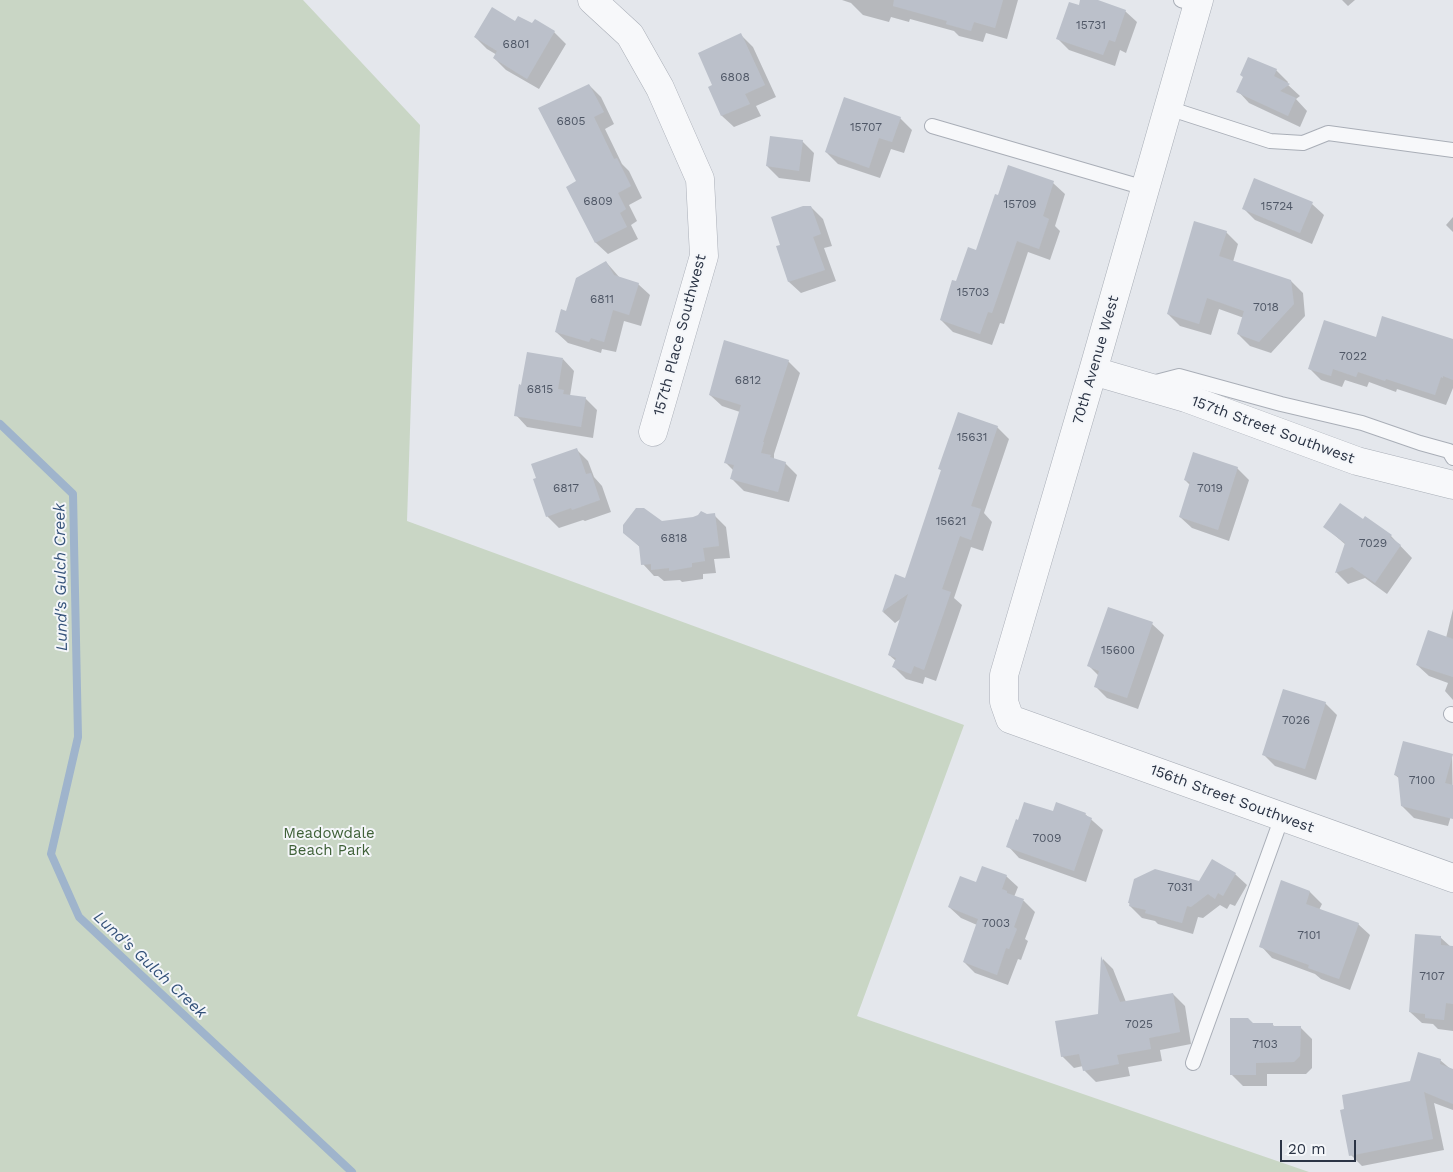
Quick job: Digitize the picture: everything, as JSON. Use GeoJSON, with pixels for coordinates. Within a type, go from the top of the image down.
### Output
{"type":"FeatureCollection","features":[{"type":"Feature","properties":{"kind":"street","name":"157th Place Southwest"},"geometry":{"type":"LineString","coordinates":[[592,0],[630,36],[660,88],[700,179],[704,256],[652,432]]}},
{"type":"Feature","properties":{"kind":"street","name":"70th Avenue West"},"geometry":{"type":"LineString","coordinates":[[1010,720],[1004,702],[1004,675],[1094,371],[1168,108],[1192,2]]}},
{"type":"Feature","properties":{"kind":"street","name":"157th Street Southwest"},"geometry":{"type":"LineString","coordinates":[[1094,371],[1186,398],[1357,462],[1453,485]]}},
{"type":"Feature","properties":{"kind":"street","name":"156th Street Southwest"},"geometry":{"type":"LineString","coordinates":[[1010,720],[1453,878]]}},
{"type":"Feature","properties":{"kind":"lane"},"geometry":{"type":"LineString","coordinates":[[1168,108],[1270,141],[1303,143],[1328,133],[1453,150]]}},
{"type":"Feature","properties":{"kind":"lane"},"geometry":{"type":"LineString","coordinates":[[932,126],[1145,188]]}},
{"type":"Feature","properties":{"kind":"lane"},"geometry":{"type":"LineString","coordinates":[[1144,386],[1179,376],[1281,404],[1362,423],[1420,443],[1449,450],[1453,458]]}},
{"type":"Feature","properties":{"kind":"lane"},"geometry":{"type":"LineString","coordinates":[[1194,1063],[1282,817]]}},
{"type":"Feature","properties":{"kind":"green space","name":"Meadowdale Beach Park"},"geometry":{"type":"Polygon","coordinates":[[[0,0],[303,0],[420,125],[407,521],[964,725],[857,1016],[1309,1172],[0,1172],[0,0]]]}},
{"type":"Feature","properties":{"kind":"building"},"geometry":{"type":"Polygon","coordinates":[[[894,0],[1003,0],[995,28],[974,22],[971,31],[946,24],[947,21],[893,6],[894,0]]]}},
{"type":"Feature","properties":{"kind":"building"},"geometry":{"type":"Polygon","coordinates":[[[1080,0],[1098,0],[1126,10],[1115,42],[1109,40],[1103,55],[1056,39],[1069,2],[1079,5],[1080,0]]]}},
{"type":"Feature","properties":{"kind":"building"},"geometry":{"type":"Polygon","coordinates":[[[492,7],[515,21],[518,16],[532,23],[535,19],[555,31],[527,79],[493,58],[497,51],[474,37],[492,7]]]}},
{"type":"Feature","properties":{"kind":"building"},"geometry":{"type":"Polygon","coordinates":[[[741,33],[765,85],[745,94],[750,104],[721,116],[708,87],[712,85],[698,53],[741,33]]]}},
{"type":"Feature","properties":{"kind":"building"},"geometry":{"type":"Polygon","coordinates":[[[1248,57],[1277,69],[1274,76],[1290,84],[1280,91],[1296,98],[1288,116],[1236,92],[1243,77],[1240,75],[1248,57]]]}},
{"type":"Feature","properties":{"kind":"building"},"geometry":{"type":"Polygon","coordinates":[[[589,84],[604,112],[594,117],[614,159],[617,158],[631,186],[618,193],[626,209],[620,213],[627,227],[595,243],[566,187],[576,181],[538,108],[589,84]]]}},
{"type":"Feature","properties":{"kind":"building"},"geometry":{"type":"Polygon","coordinates":[[[844,97],[901,117],[892,142],[879,138],[869,168],[825,152],[844,97]]]}},
{"type":"Feature","properties":{"kind":"building"},"geometry":{"type":"Polygon","coordinates":[[[770,136],[803,140],[799,171],[766,166],[770,136]]]}},
{"type":"Feature","properties":{"kind":"building"},"geometry":{"type":"Polygon","coordinates":[[[1008,165],[1054,181],[1043,216],[1049,219],[1039,249],[1017,241],[992,313],[988,312],[980,334],[940,320],[952,280],[956,281],[968,247],[976,250],[995,194],[998,195],[1008,165]]]}},
{"type":"Feature","properties":{"kind":"building"},"geometry":{"type":"Polygon","coordinates":[[[1254,178],[1313,202],[1300,233],[1242,209],[1254,178]]]}},
{"type":"Feature","properties":{"kind":"building"},"geometry":{"type":"Polygon","coordinates":[[[803,206],[811,206],[821,234],[813,237],[825,270],[788,282],[776,246],[780,245],[771,217],[803,206]]]}},
{"type":"Feature","properties":{"kind":"building"},"geometry":{"type":"Polygon","coordinates":[[[1194,221],[1227,231],[1219,256],[1291,280],[1294,304],[1259,342],[1237,334],[1244,311],[1207,298],[1199,324],[1167,314],[1194,221]]]}},
{"type":"Feature","properties":{"kind":"building"},"geometry":{"type":"Polygon","coordinates":[[[606,261],[614,275],[639,283],[629,315],[613,310],[604,342],[591,338],[589,342],[555,332],[561,309],[566,311],[576,278],[606,261]]]}},
{"type":"Feature","properties":{"kind":"building"},"geometry":{"type":"Polygon","coordinates":[[[1382,316],[1453,339],[1453,380],[1441,377],[1435,395],[1358,372],[1356,377],[1333,369],[1331,376],[1308,369],[1324,320],[1376,337],[1382,316]]]}},
{"type":"Feature","properties":{"kind":"building"},"geometry":{"type":"Polygon","coordinates":[[[724,340],[789,360],[761,453],[771,455],[770,457],[786,462],[778,492],[730,479],[734,465],[724,463],[741,405],[709,395],[724,340]]]}},
{"type":"Feature","properties":{"kind":"building"},"geometry":{"type":"Polygon","coordinates":[[[527,352],[563,358],[558,389],[564,390],[563,394],[586,397],[581,427],[514,416],[527,352]]]}},
{"type":"Feature","properties":{"kind":"building"},"geometry":{"type":"Polygon","coordinates":[[[958,412],[998,426],[971,506],[981,509],[971,540],[960,536],[942,589],[951,592],[924,670],[914,666],[911,674],[892,667],[896,658],[888,655],[908,594],[882,612],[895,574],[905,578],[941,470],[938,469],[958,412]]]}},
{"type":"Feature","properties":{"kind":"building"},"geometry":{"type":"Polygon","coordinates":[[[577,448],[586,474],[591,473],[600,500],[546,517],[533,479],[536,478],[531,464],[577,448]]]}},
{"type":"Feature","properties":{"kind":"building"},"geometry":{"type":"Polygon","coordinates":[[[1193,452],[1238,467],[1218,530],[1179,517],[1190,482],[1184,480],[1193,452]]]}},
{"type":"Feature","properties":{"kind":"building"},"geometry":{"type":"Polygon","coordinates":[[[1340,503],[1363,519],[1365,516],[1392,535],[1390,537],[1401,545],[1375,583],[1352,567],[1335,573],[1345,543],[1323,527],[1340,503]]]}},
{"type":"Feature","properties":{"kind":"building"},"geometry":{"type":"Polygon","coordinates":[[[636,508],[644,508],[662,521],[693,517],[701,511],[707,514],[715,513],[719,546],[703,548],[705,561],[692,563],[692,567],[669,571],[669,568],[651,570],[651,564],[641,565],[639,546],[623,533],[623,525],[636,508]]]}},
{"type":"Feature","properties":{"kind":"building"},"geometry":{"type":"Polygon","coordinates":[[[1108,607],[1153,622],[1127,698],[1094,687],[1099,671],[1087,666],[1108,607]]]}},
{"type":"Feature","properties":{"kind":"building"},"geometry":{"type":"Polygon","coordinates":[[[1428,630],[1453,639],[1453,677],[1416,665],[1428,630]]]}},
{"type":"Feature","properties":{"kind":"building"},"geometry":{"type":"Polygon","coordinates":[[[1283,689],[1326,702],[1305,769],[1262,755],[1283,689]]]}},
{"type":"Feature","properties":{"kind":"building"},"geometry":{"type":"Polygon","coordinates":[[[1403,741],[1453,754],[1445,783],[1453,785],[1453,819],[1401,806],[1398,776],[1394,775],[1403,741]]]}},
{"type":"Feature","properties":{"kind":"building"},"geometry":{"type":"Polygon","coordinates":[[[1024,802],[1053,811],[1056,802],[1086,813],[1085,815],[1092,818],[1074,871],[1006,847],[1024,802]]]}},
{"type":"Feature","properties":{"kind":"building"},"geometry":{"type":"Polygon","coordinates":[[[1212,859],[1236,873],[1223,896],[1218,893],[1215,899],[1208,894],[1191,907],[1187,906],[1182,923],[1145,913],[1146,910],[1129,906],[1130,903],[1128,903],[1134,879],[1155,869],[1199,881],[1212,859]]]}},
{"type":"Feature","properties":{"kind":"building"},"geometry":{"type":"Polygon","coordinates":[[[982,866],[1007,875],[1002,889],[1007,891],[1007,893],[1024,899],[1014,927],[1017,929],[1009,949],[1006,948],[997,975],[963,962],[978,919],[948,907],[960,876],[976,882],[982,866]]]}},
{"type":"Feature","properties":{"kind":"building"},"geometry":{"type":"Polygon","coordinates":[[[1281,880],[1310,891],[1306,904],[1359,923],[1339,979],[1308,968],[1309,965],[1259,947],[1281,880]]]}},
{"type":"Feature","properties":{"kind":"building"},"geometry":{"type":"Polygon","coordinates":[[[1415,934],[1441,936],[1441,945],[1453,946],[1453,1004],[1446,1003],[1444,1020],[1425,1018],[1425,1014],[1409,1012],[1415,934]]]}},
{"type":"Feature","properties":{"kind":"building"},"geometry":{"type":"Polygon","coordinates":[[[1101,956],[1120,1002],[1173,993],[1180,1032],[1149,1038],[1151,1049],[1117,1055],[1119,1064],[1083,1071],[1079,1054],[1061,1057],[1055,1021],[1098,1014],[1101,956]]]}},
{"type":"Feature","properties":{"kind":"building"},"geometry":{"type":"Polygon","coordinates":[[[1230,1018],[1248,1018],[1253,1023],[1273,1023],[1273,1026],[1301,1026],[1300,1056],[1294,1062],[1256,1063],[1256,1075],[1230,1075],[1230,1018]]]}},
{"type":"Feature","properties":{"kind":"building"},"geometry":{"type":"Polygon","coordinates":[[[1418,1052],[1441,1059],[1440,1064],[1453,1069],[1453,1104],[1424,1092],[1433,1139],[1349,1156],[1340,1110],[1344,1109],[1342,1095],[1410,1081],[1418,1052]]]}},
{"type":"Feature","properties":{"kind":"waterway","name":"Lund's Gulch Creek"},"geometry":{"type":"LineString","coordinates":[[0,424],[73,494],[78,737],[51,854],[79,917],[352,1172]]}}]}
